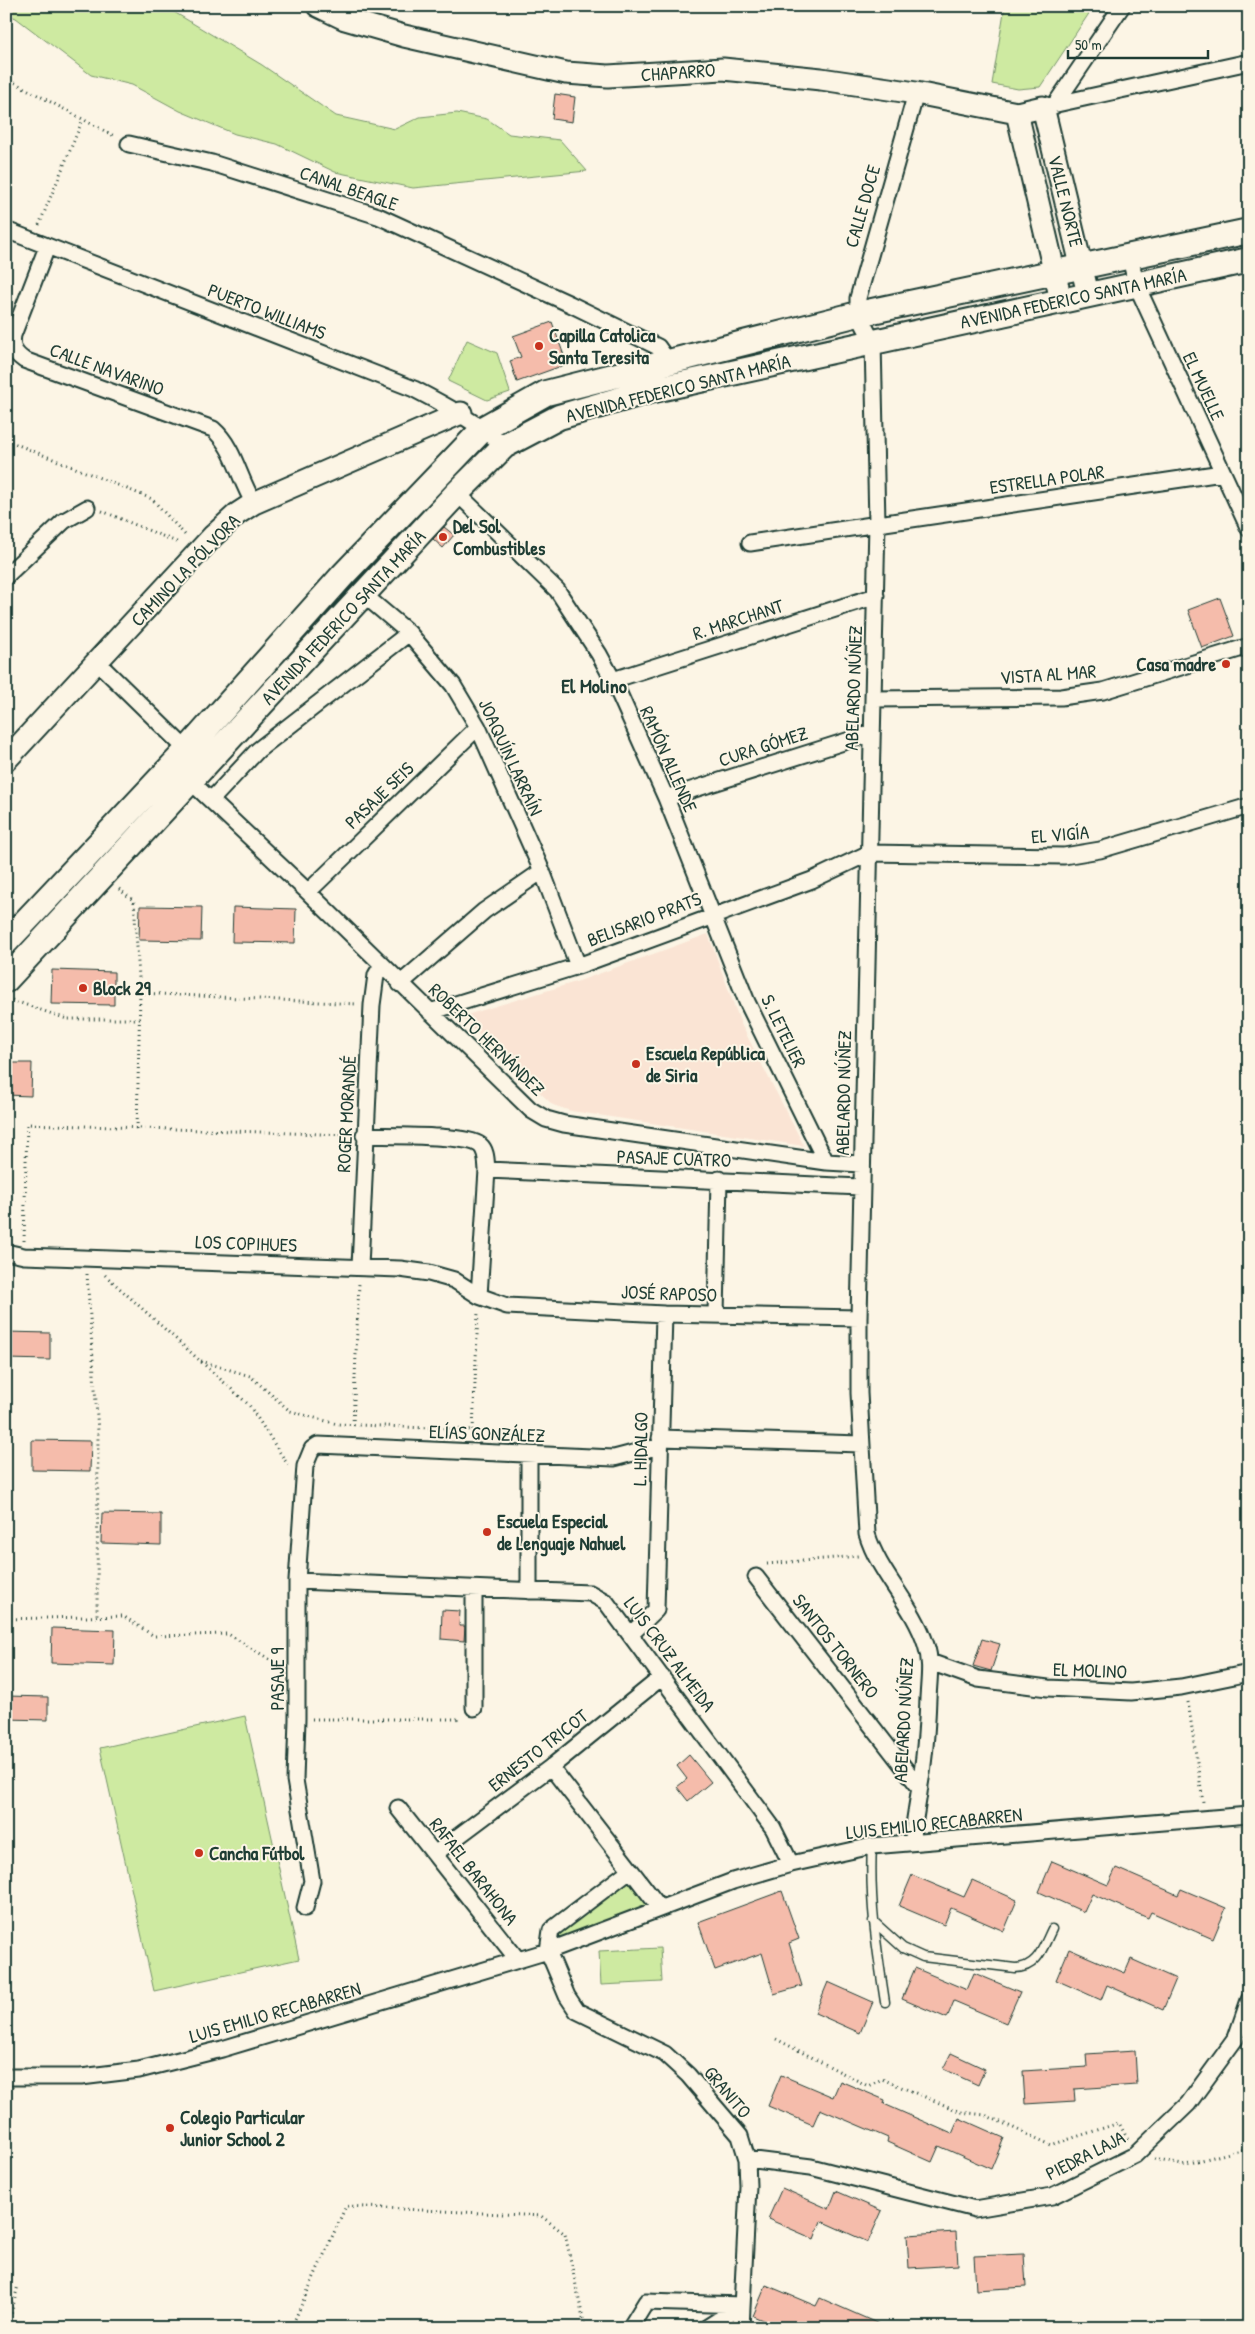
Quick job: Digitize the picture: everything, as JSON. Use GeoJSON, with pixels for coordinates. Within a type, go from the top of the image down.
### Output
{"type":"FeatureCollection","features":[{"type":"Feature","properties":{"kind":"main road","name":"AVENIDA FEDERICO SANTA MARÍA"},"geometry":{"type":"LineString","coordinates":[[6,980],[192,782],[457,493],[504,446],[559,417],[866,328],[1056,274],[1249,231]]}},
{"type":"Feature","properties":{"kind":"main road","name":"AVENIDA FEDERICO SANTA MARÍA"},"geometry":{"type":"LineString","coordinates":[[6,942],[180,758],[343,575],[484,428],[546,392],[668,361],[866,328],[1061,300],[1249,260]]}},
{"type":"Feature","properties":{"kind":"street","name":"CHAPARRO"},"geometry":{"type":"LineString","coordinates":[[318,6],[345,19],[404,36],[566,73],[608,76],[723,69],[821,79],[916,93],[1017,113],[1048,106]]}},
{"type":"Feature","properties":{"kind":"street"},"geometry":{"type":"LineString","coordinates":[[1048,106],[1122,6]]}},
{"type":"Feature","properties":{"kind":"street"},"geometry":{"type":"LineString","coordinates":[[1048,106],[1249,62]]}},
{"type":"Feature","properties":{"kind":"street","name":"CALLE DOCE"},"geometry":{"type":"LineString","coordinates":[[866,328],[858,293],[916,93]]}},
{"type":"Feature","properties":{"kind":"street","name":"VALLE NORTE"},"geometry":{"type":"LineString","coordinates":[[1048,106],[1088,294]]}},
{"type":"Feature","properties":{"kind":"street","name":"VALLE NORTE"},"geometry":{"type":"LineString","coordinates":[[1017,113],[1061,300]]}},
{"type":"Feature","properties":{"kind":"street","name":"CANAL BEAGLE"},"geometry":{"type":"LineString","coordinates":[[128,144],[212,163],[378,216],[570,304],[658,347],[668,361]]}},
{"type":"Feature","properties":{"kind":"street","name":"PUERTO WILLIAMS"},"geometry":{"type":"LineString","coordinates":[[6,230],[414,389],[461,413],[484,428],[504,446]]}},
{"type":"Feature","properties":{"kind":"street","name":"CALLE NAVARINO"},"geometry":{"type":"LineString","coordinates":[[47,247],[12,335],[11,343],[16,355],[24,360],[213,429],[223,438],[245,489],[254,503]]}},
{"type":"Feature","properties":{"kind":"street","name":"EL MUELLE"},"geometry":{"type":"LineString","coordinates":[[1130,257],[1136,284],[1248,527]]}},
{"type":"Feature","properties":{"kind":"street","name":"ABELARDO NÚÑEZ"},"geometry":{"type":"LineString","coordinates":[[866,328],[877,523],[860,1188],[859,1318],[861,1444],[867,1534],[874,1555],[895,1584],[913,1616],[926,1644],[930,1662],[926,1744],[915,1810],[913,1842]]}},
{"type":"Feature","properties":{"kind":"street","name":"CAMINO LA PÓLVORA"},"geometry":{"type":"LineString","coordinates":[[6,760],[237,514],[254,503],[461,413]]}},
{"type":"Feature","properties":{"kind":"street","name":"ESTRELLA POLAR"},"geometry":{"type":"LineString","coordinates":[[750,544],[877,523],[1222,473]]}},
{"type":"Feature","properties":{"kind":"street","name":"RAMÓN ALLENDE"},"geometry":{"type":"LineString","coordinates":[[457,493],[557,590],[574,614],[613,680],[666,798],[712,915]]}},
{"type":"Feature","properties":{"kind":"street"},"geometry":{"type":"LineString","coordinates":[[6,576],[64,521],[87,508]]}},
{"type":"Feature","properties":{"kind":"street","name":"JOAQUÍN LARRAÍN"},"geometry":{"type":"LineString","coordinates":[[364,595],[409,633],[454,685],[478,727],[542,871],[578,966]]}},
{"type":"Feature","properties":{"kind":"street","name":"R. MARCHANT"},"geometry":{"type":"LineString","coordinates":[[613,680],[876,596]]}},
{"type":"Feature","properties":{"kind":"street"},"geometry":{"type":"LineString","coordinates":[[212,799],[258,750],[409,633]]}},
{"type":"Feature","properties":{"kind":"street","name":"VISTA AL MAR"},"geometry":{"type":"LineString","coordinates":[[873,699],[1061,697],[1078,695],[1112,688],[1249,646]]}},
{"type":"Feature","properties":{"kind":"street","name":"ROBERTO HERNÁNDEZ"},"geometry":{"type":"LineString","coordinates":[[97,662],[180,758],[192,782],[308,892],[518,1099],[546,1118],[564,1124],[826,1162],[861,1164]]}},
{"type":"Feature","properties":{"kind":"street","name":"PASAJE SEIS"},"geometry":{"type":"LineString","coordinates":[[308,892],[478,727]]}},
{"type":"Feature","properties":{"kind":"street","name":"CURA GÓMEZ"},"geometry":{"type":"LineString","coordinates":[[666,798],[872,732]]}},
{"type":"Feature","properties":{"kind":"street","name":"EL VIGÍA"},"geometry":{"type":"LineString","coordinates":[[869,853],[1064,856],[1100,850],[1249,806]]}},
{"type":"Feature","properties":{"kind":"street","name":"BELISARIO PRATS"},"geometry":{"type":"LineString","coordinates":[[430,1012],[578,966],[712,915],[812,880],[869,853]]}},
{"type":"Feature","properties":{"kind":"street"},"geometry":{"type":"LineString","coordinates":[[400,984],[484,911],[542,871]]}},
{"type":"Feature","properties":{"kind":"street","name":"S. LETELIER"},"geometry":{"type":"LineString","coordinates":[[712,915],[747,1002],[826,1162]]}},
{"type":"Feature","properties":{"kind":"street","name":"ROGER MORANDÉ"},"geometry":{"type":"LineString","coordinates":[[360,1266],[364,1135],[372,1005],[376,975],[382,965]]}},
{"type":"Feature","properties":{"kind":"street"},"geometry":{"type":"LineString","coordinates":[[364,1135],[459,1138],[474,1141],[481,1146],[485,1153],[487,1170],[479,1296]]}},
{"type":"Feature","properties":{"kind":"street","name":"PASAJE CUATRO"},"geometry":{"type":"LineString","coordinates":[[487,1170],[860,1188]]}},
{"type":"Feature","properties":{"kind":"street"},"geometry":{"type":"LineString","coordinates":[[716,1315],[719,1180]]}},
{"type":"Feature","properties":{"kind":"street","name":"LOS COPIHUES"},"geometry":{"type":"LineString","coordinates":[[6,1252],[24,1256],[400,1268],[454,1280],[479,1296]]}},
{"type":"Feature","properties":{"kind":"street","name":"JOSÉ RAPOSO"},"geometry":{"type":"LineString","coordinates":[[479,1296],[507,1306],[664,1314],[859,1318]]}},
{"type":"Feature","properties":{"kind":"street","name":"L. HIDALGO"},"geometry":{"type":"LineString","coordinates":[[630,1634],[656,1610],[664,1314]]}},
{"type":"Feature","properties":{"kind":"street","name":"ELÍAS GONZÁLEZ"},"geometry":{"type":"LineString","coordinates":[[312,1449],[318,1445],[614,1458],[660,1442],[861,1444]]}},
{"type":"Feature","properties":{"kind":"street","name":"PASAJE 9"},"geometry":{"type":"LineString","coordinates":[[305,1908],[312,1881],[294,1780],[298,1719],[297,1581],[302,1486],[305,1466],[312,1449]]}},
{"type":"Feature","properties":{"kind":"street"},"geometry":{"type":"LineString","coordinates":[[528,1591],[529,1455]]}},
{"type":"Feature","properties":{"kind":"street","name":"SANTOS TORNERO"},"geometry":{"type":"LineString","coordinates":[[756,1577],[920,1788]]}},
{"type":"Feature","properties":{"kind":"street","name":"LUIS CRUZ ALMEIDA"},"geometry":{"type":"LineString","coordinates":[[297,1581],[590,1593],[606,1602],[773,1828],[791,1864]]}},
{"type":"Feature","properties":{"kind":"street"},"geometry":{"type":"LineString","coordinates":[[474,1589],[474,1708]]}},
{"type":"Feature","properties":{"kind":"street","name":"EL MOLINO"},"geometry":{"type":"LineString","coordinates":[[930,1662],[978,1679],[1048,1688],[1131,1692],[1185,1686],[1249,1673]]}},
{"type":"Feature","properties":{"kind":"street","name":"ERNESTO TRICOT"},"geometry":{"type":"LineString","coordinates":[[436,1853],[551,1768],[662,1677]]}},
{"type":"Feature","properties":{"kind":"street"},"geometry":{"type":"LineString","coordinates":[[551,1768],[660,1908]]}},
{"type":"Feature","properties":{"kind":"street","name":"RAFAEL BARAHONA"},"geometry":{"type":"LineString","coordinates":[[398,1808],[436,1853],[518,1960]]}},
{"type":"Feature","properties":{"kind":"street","name":"LUIS EMILIO RECABARREN"},"geometry":{"type":"LineString","coordinates":[[6,2077],[81,2077],[139,2070],[222,2049],[548,1951],[733,1880],[791,1864],[872,1846],[1249,1814]]}},
{"type":"Feature","properties":{"kind":"street"},"geometry":{"type":"LineString","coordinates":[[548,1951],[551,1930],[630,1870]]}},
{"type":"Feature","properties":{"kind":"street","name":"GRANITO"},"geometry":{"type":"LineString","coordinates":[[548,1951],[567,1996],[577,2011],[665,2054],[688,2075],[740,2136],[747,2159],[741,2328]]}},
{"type":"Feature","properties":{"kind":"street","name":"PIEDRA LAJA"},"geometry":{"type":"LineString","coordinates":[[747,2159],[812,2167],[975,2209],[1052,2196],[1135,2155],[1188,2104],[1236,2038],[1249,2000]]}},
{"type":"Feature","properties":{"kind":"street"},"geometry":{"type":"LineString","coordinates":[[630,2328],[646,2302],[742,2305]]}},
{"type":"Feature","properties":{"kind":"street"},"geometry":{"type":"LineString","coordinates":[[706,2328],[742,2305]]}},
{"type":"Feature","properties":{"kind":"lane"},"geometry":{"type":"LineString","coordinates":[[872,1846],[870,1881],[873,1921],[885,2002]]}},
{"type":"Feature","properties":{"kind":"lane"},"geometry":{"type":"LineString","coordinates":[[873,1921],[903,1948],[922,1957],[1015,1968],[1026,1968],[1034,1963],[1052,1928]]}},
{"type":"Feature","properties":{"kind":"path"},"geometry":{"type":"LineString","coordinates":[[6,78],[128,144]]}},
{"type":"Feature","properties":{"kind":"path"},"geometry":{"type":"LineString","coordinates":[[32,240],[83,119]]}},
{"type":"Feature","properties":{"kind":"path"},"geometry":{"type":"LineString","coordinates":[[6,440],[152,499],[200,552]]}},
{"type":"Feature","properties":{"kind":"path"},"geometry":{"type":"LineString","coordinates":[[87,508],[100,510],[200,552]]}},
{"type":"Feature","properties":{"kind":"path"},"geometry":{"type":"LineString","coordinates":[[103,876],[134,900],[140,994],[136,1129]]}},
{"type":"Feature","properties":{"kind":"path"},"geometry":{"type":"LineString","coordinates":[[140,994],[372,1005]]}},
{"type":"Feature","properties":{"kind":"path"},"geometry":{"type":"LineString","coordinates":[[6,998],[67,1019],[140,1019]]}},
{"type":"Feature","properties":{"kind":"path"},"geometry":{"type":"LineString","coordinates":[[24,1256],[27,1124],[364,1135]]}},
{"type":"Feature","properties":{"kind":"path"},"geometry":{"type":"LineString","coordinates":[[85,1258],[249,1405],[302,1486]]}},
{"type":"Feature","properties":{"kind":"path"},"geometry":{"type":"LineString","coordinates":[[85,1258],[98,1431],[97,1616]]}},
{"type":"Feature","properties":{"kind":"path"},"geometry":{"type":"LineString","coordinates":[[353,1425],[360,1266]]}},
{"type":"Feature","properties":{"kind":"path"},"geometry":{"type":"LineString","coordinates":[[473,1452],[479,1296]]}},
{"type":"Feature","properties":{"kind":"path"},"geometry":{"type":"LineString","coordinates":[[200,1360],[250,1376],[290,1411],[337,1424],[473,1430]]}},
{"type":"Feature","properties":{"kind":"path"},"geometry":{"type":"LineString","coordinates":[[756,1577],[763,1564],[874,1555]]}},
{"type":"Feature","properties":{"kind":"path"},"geometry":{"type":"LineString","coordinates":[[6,1619],[123,1616],[154,1636],[228,1634],[271,1660],[297,1663]]}},
{"type":"Feature","properties":{"kind":"path"},"geometry":{"type":"LineString","coordinates":[[1185,1686],[1205,1818]]}},
{"type":"Feature","properties":{"kind":"path"},"geometry":{"type":"LineString","coordinates":[[298,1719],[457,1719],[474,1708]]}},
{"type":"Feature","properties":{"kind":"path"},"geometry":{"type":"LineString","coordinates":[[776,2039],[868,2086],[882,2080],[961,2112],[985,2115],[1051,2145],[1120,2123],[1135,2155],[1182,2165],[1249,2148]]}},
{"type":"Feature","properties":{"kind":"path"},"geometry":{"type":"LineString","coordinates":[[291,2328],[346,2206],[541,2216],[565,2234],[585,2328]]}},
{"type":"Feature","properties":{"kind":"path"},"geometry":{"type":"LineString","coordinates":[[8,2328],[18,2285]]}},
{"type":"Feature","properties":{"kind":"shaded area","name":"Escuela República de Siria"},"geometry":{"type":"Polygon","coordinates":[[[708,934],[741,1024],[804,1146],[571,1111],[553,1105],[460,1017],[579,981],[708,934]]]}},
{"type":"Feature","properties":{"kind":"green space"},"geometry":{"type":"Polygon","coordinates":[[[6,6],[164,6],[262,65],[336,116],[395,129],[420,117],[457,113],[487,119],[509,134],[560,140],[587,171],[413,188],[335,172],[277,144],[235,134],[180,111],[132,85],[91,75],[16,18],[6,14],[6,6]]]}},
{"type":"Feature","properties":{"kind":"green space"},"geometry":{"type":"Polygon","coordinates":[[[1005,6],[1094,6],[1040,87],[1018,89],[992,84],[1005,6]]]}},
{"type":"Feature","properties":{"kind":"green space"},"geometry":{"type":"Polygon","coordinates":[[[467,340],[497,353],[510,392],[487,400],[448,381],[467,340]]]}},
{"type":"Feature","properties":{"kind":"green space","name":"Cancha Fútbol"},"geometry":{"type":"Polygon","coordinates":[[[245,1716],[299,1959],[154,1991],[100,1748],[245,1716]]]}},
{"type":"Feature","properties":{"kind":"green space"},"geometry":{"type":"Polygon","coordinates":[[[629,1879],[648,1904],[557,1942],[558,1930],[629,1879]]]}},
{"type":"Feature","properties":{"kind":"green space"},"geometry":{"type":"Polygon","coordinates":[[[660,1948],[662,1982],[601,1985],[599,1951],[660,1948]]]}},
{"type":"Feature","properties":{"kind":"building"},"geometry":{"type":"Polygon","coordinates":[[[555,94],[575,97],[572,122],[552,119],[555,94]]]}},
{"type":"Feature","properties":{"kind":"building","name":"Capilla Catolica Santa Teresita"},"geometry":{"type":"Polygon","coordinates":[[[552,322],[567,364],[517,382],[510,361],[521,357],[513,336],[552,322]]]}},
{"type":"Feature","properties":{"kind":"building","name":"Del Sol Combustibles"},"geometry":{"type":"Polygon","coordinates":[[[444,527],[454,535],[443,548],[433,539],[444,527]]]}},
{"type":"Feature","properties":{"kind":"building"},"geometry":{"type":"Polygon","coordinates":[[[1220,598],[1234,636],[1202,648],[1188,610],[1220,598]]]}},
{"type":"Feature","properties":{"kind":"building"},"geometry":{"type":"Polygon","coordinates":[[[140,906],[202,907],[201,941],[139,940],[140,906]]]}},
{"type":"Feature","properties":{"kind":"building"},"geometry":{"type":"Polygon","coordinates":[[[233,907],[296,909],[295,943],[232,942],[233,907]]]}},
{"type":"Feature","properties":{"kind":"building","name":"Block 29"},"geometry":{"type":"Polygon","coordinates":[[[52,970],[114,972],[114,1005],[51,1004],[52,970]]]}},
{"type":"Feature","properties":{"kind":"building"},"geometry":{"type":"Polygon","coordinates":[[[6,1063],[32,1063],[31,1096],[6,1095],[6,1063]]]}},
{"type":"Feature","properties":{"kind":"building"},"geometry":{"type":"Polygon","coordinates":[[[6,1332],[50,1333],[50,1360],[6,1359],[6,1332]]]}},
{"type":"Feature","properties":{"kind":"building"},"geometry":{"type":"Polygon","coordinates":[[[32,1440],[91,1441],[90,1471],[32,1470],[32,1440]]]}},
{"type":"Feature","properties":{"kind":"building"},"geometry":{"type":"Polygon","coordinates":[[[102,1513],[161,1514],[161,1545],[101,1543],[102,1513]]]}},
{"type":"Feature","properties":{"kind":"building"},"geometry":{"type":"Polygon","coordinates":[[[442,1610],[460,1611],[459,1626],[465,1626],[464,1641],[441,1639],[442,1610]]]}},
{"type":"Feature","properties":{"kind":"building"},"geometry":{"type":"Polygon","coordinates":[[[52,1628],[115,1630],[114,1665],[51,1663],[52,1628]]]}},
{"type":"Feature","properties":{"kind":"building"},"geometry":{"type":"Polygon","coordinates":[[[982,1639],[1000,1644],[991,1671],[973,1666],[982,1639]]]}},
{"type":"Feature","properties":{"kind":"building"},"geometry":{"type":"Polygon","coordinates":[[[6,1696],[48,1697],[48,1720],[6,1719],[6,1696]]]}},
{"type":"Feature","properties":{"kind":"building"},"geometry":{"type":"Polygon","coordinates":[[[689,1755],[711,1782],[688,1801],[677,1787],[687,1779],[677,1766],[689,1755]]]}},
{"type":"Feature","properties":{"kind":"building"},"geometry":{"type":"Polygon","coordinates":[[[1052,1861],[1108,1885],[1116,1868],[1178,1895],[1181,1889],[1226,1908],[1213,1939],[1151,1912],[1148,1918],[1092,1894],[1084,1912],[1039,1892],[1052,1861]]]}},
{"type":"Feature","properties":{"kind":"building"},"geometry":{"type":"Polygon","coordinates":[[[912,1875],[964,1897],[972,1880],[1017,1900],[1004,1931],[951,1908],[944,1925],[899,1906],[912,1875]]]}},
{"type":"Feature","properties":{"kind":"building"},"geometry":{"type":"Polygon","coordinates":[[[782,1891],[799,1939],[789,1943],[802,1986],[774,1994],[762,1953],[715,1970],[698,1922],[782,1891]]]}},
{"type":"Feature","properties":{"kind":"building"},"geometry":{"type":"Polygon","coordinates":[[[1069,1949],[1125,1973],[1131,1959],[1176,1979],[1163,2010],[1107,1985],[1101,2000],[1056,1980],[1069,1949]]]}},
{"type":"Feature","properties":{"kind":"building"},"geometry":{"type":"Polygon","coordinates":[[[915,1968],[967,1990],[974,1973],[1020,1992],[1006,2023],[954,2001],[947,2018],[902,1999],[915,1968]]]}},
{"type":"Feature","properties":{"kind":"building"},"geometry":{"type":"Polygon","coordinates":[[[828,1982],[873,2002],[860,2033],[815,2013],[828,1982]]]}},
{"type":"Feature","properties":{"kind":"building"},"geometry":{"type":"Polygon","coordinates":[[[1135,2051],[1137,2085],[1074,2089],[1075,2101],[1025,2104],[1023,2071],[1087,2067],[1086,2054],[1135,2051]]]}},
{"type":"Feature","properties":{"kind":"building"},"geometry":{"type":"Polygon","coordinates":[[[951,2053],[985,2069],[978,2085],[943,2069],[951,2053]]]}},
{"type":"Feature","properties":{"kind":"building"},"geometry":{"type":"Polygon","coordinates":[[[781,2075],[833,2097],[840,2081],[885,2100],[884,2104],[952,2134],[959,2118],[1004,2138],[991,2169],[939,2146],[932,2162],[887,2142],[888,2138],[820,2109],[813,2125],[768,2106],[781,2075]]]}},
{"type":"Feature","properties":{"kind":"building"},"geometry":{"type":"Polygon","coordinates":[[[782,2188],[829,2209],[836,2191],[882,2211],[868,2242],[821,2221],[814,2239],[768,2219],[782,2188]]]}},
{"type":"Feature","properties":{"kind":"building"},"geometry":{"type":"Polygon","coordinates":[[[956,2232],[958,2265],[909,2268],[907,2235],[956,2232]]]}},
{"type":"Feature","properties":{"kind":"building"},"geometry":{"type":"Polygon","coordinates":[[[1024,2254],[1026,2287],[976,2290],[974,2256],[1024,2254]]]}},
{"type":"Feature","properties":{"kind":"building"},"geometry":{"type":"Polygon","coordinates":[[[766,2285],[816,2306],[820,2298],[888,2328],[781,2328],[753,2316],[766,2285]]]}},
{"type":"Feature","properties":{"kind":"place","name":"Capilla Catolica Santa Teresita"},"geometry":{"type":"Point","coordinates":[539,346]}},
{"type":"Feature","properties":{"kind":"place","name":"Del Sol Combustibles"},"geometry":{"type":"Point","coordinates":[443,537]}},
{"type":"Feature","properties":{"kind":"place","name":"Casa madre"},"geometry":{"type":"Point","coordinates":[1226,664]}},
{"type":"Feature","properties":{"kind":"place","name":"Block 29"},"geometry":{"type":"Point","coordinates":[83,988]}},
{"type":"Feature","properties":{"kind":"place","name":"Escuela República de Siria"},"geometry":{"type":"Point","coordinates":[636,1064]}},
{"type":"Feature","properties":{"kind":"place","name":"Escuela Especial de Lenguaje Nahuel"},"geometry":{"type":"Point","coordinates":[487,1532]}},
{"type":"Feature","properties":{"kind":"place","name":"Cancha Fútbol"},"geometry":{"type":"Point","coordinates":[199,1853]}},
{"type":"Feature","properties":{"kind":"place","name":"Colegio Particular Junior School 2"},"geometry":{"type":"Point","coordinates":[170,2128]}},
{"type":"Feature","properties":{"kind":"district","name":"El Molino"},"geometry":{"type":"Point","coordinates":[594,686]}}]}
